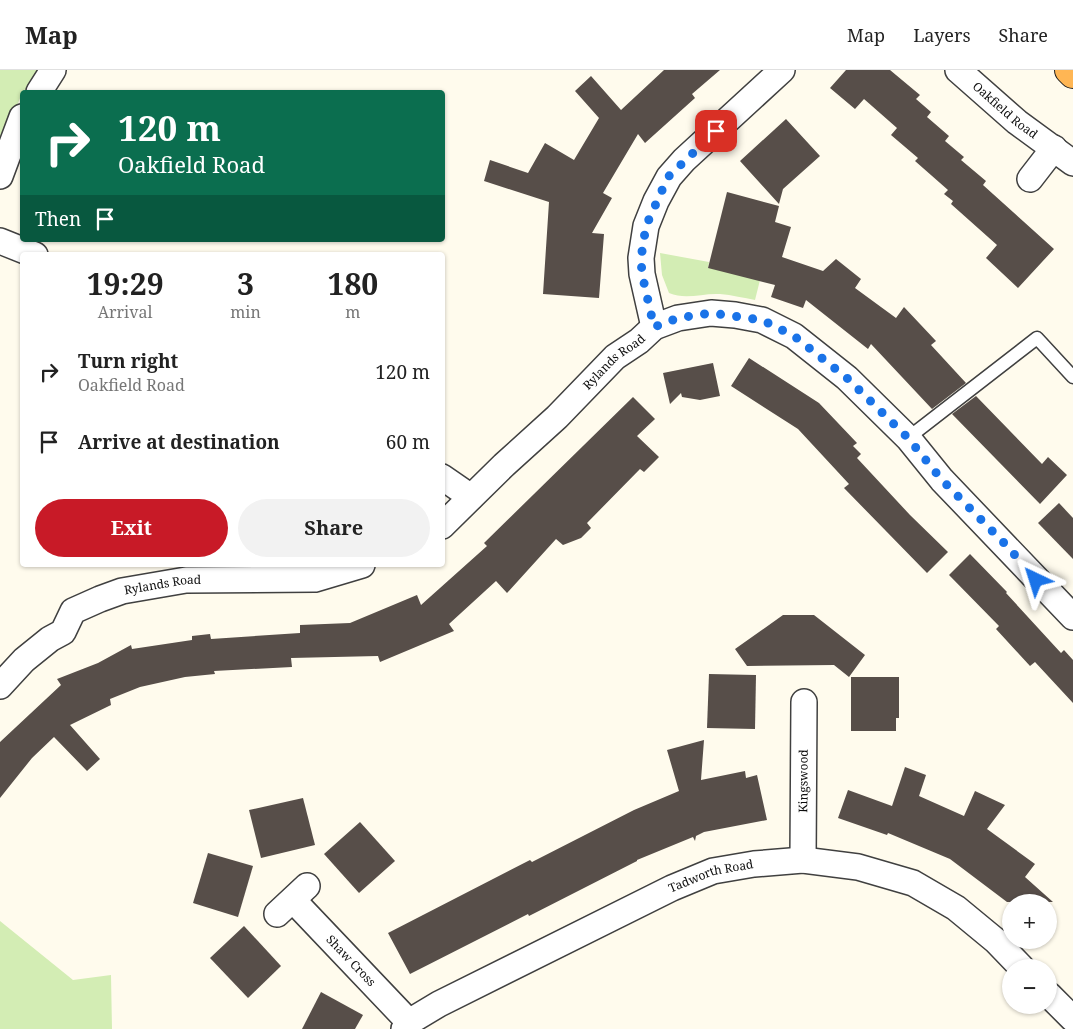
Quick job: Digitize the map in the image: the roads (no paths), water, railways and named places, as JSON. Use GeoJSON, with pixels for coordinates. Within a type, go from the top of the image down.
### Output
{"type":"FeatureCollection","features":[{"type":"Feature","properties":{"kind":"highway"},"geometry":{"type":"LineString","coordinates":[[1069,70],[1073,74]]}},
{"type":"Feature","properties":{"kind":"street"},"geometry":{"type":"LineString","coordinates":[[40,90],[53,70]]}},
{"type":"Feature","properties":{"kind":"street"},"geometry":{"type":"LineString","coordinates":[[654,327],[642,274],[641,258],[646,226],[656,201],[668,177],[684,160],[782,70]]}},
{"type":"Feature","properties":{"kind":"street","name":"Oakfield Road"},"geometry":{"type":"LineString","coordinates":[[958,70],[1017,122],[1064,156],[1030,179]]}},
{"type":"Feature","properties":{"kind":"street"},"geometry":{"type":"LineString","coordinates":[[0,176],[20,122]]}},
{"type":"Feature","properties":{"kind":"street"},"geometry":{"type":"LineString","coordinates":[[0,241],[28,252]]}},
{"type":"Feature","properties":{"kind":"street","name":"Rylands Road"},"geometry":{"type":"LineString","coordinates":[[445,523],[557,417],[615,357],[639,341],[654,327],[678,318],[711,313],[762,320],[794,336],[847,378],[908,438],[942,480],[1073,617]]}},
{"type":"Feature","properties":{"kind":"street"},"geometry":{"type":"LineString","coordinates":[[445,479],[471,497]]}},
{"type":"Feature","properties":{"kind":"street","name":"Rylands Road"},"geometry":{"type":"LineString","coordinates":[[0,686],[24,660],[50,639],[63,632],[73,611],[100,599],[122,592],[186,580],[316,578],[355,567]]}},
{"type":"Feature","properties":{"kind":"street","name":"Kingswood"},"geometry":{"type":"LineString","coordinates":[[803,860],[804,702]]}},
{"type":"Feature","properties":{"kind":"street","name":"Tadworth Road"},"geometry":{"type":"LineString","coordinates":[[406,1026],[439,1004],[680,885],[714,871],[754,864],[803,860],[858,867],[913,883],[956,908],[996,941],[1013,959]]}},
{"type":"Feature","properties":{"kind":"street","name":"Shaw Cross"},"geometry":{"type":"LineString","coordinates":[[292,900],[406,1026]]}},
{"type":"Feature","properties":{"kind":"street"},"geometry":{"type":"LineString","coordinates":[[1057,1002],[1073,1019]]}},
{"type":"Feature","properties":{"kind":"lane"},"geometry":{"type":"LineString","coordinates":[[908,438],[1037,338],[1073,377]]}}]}
